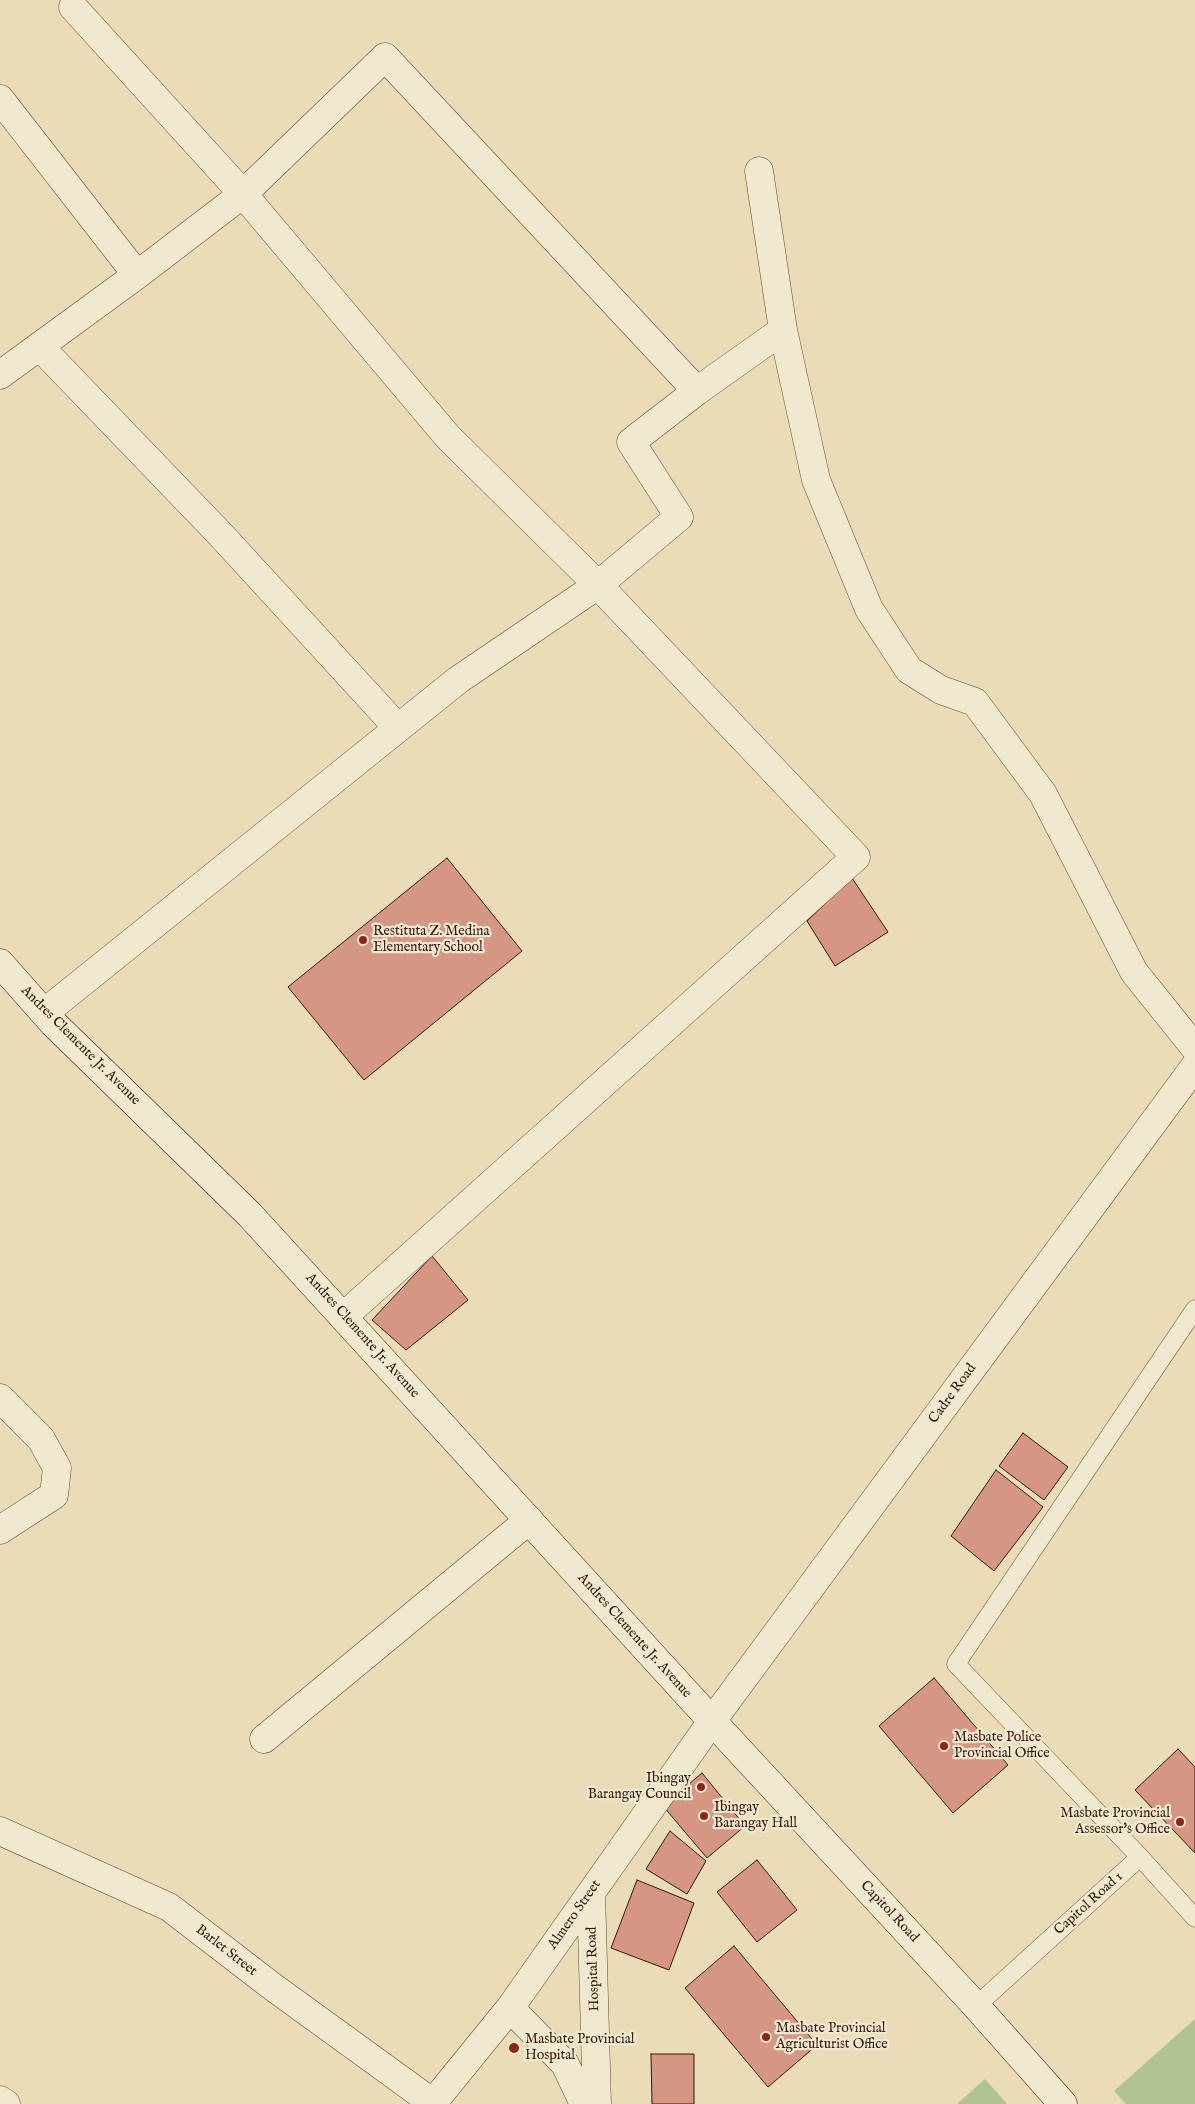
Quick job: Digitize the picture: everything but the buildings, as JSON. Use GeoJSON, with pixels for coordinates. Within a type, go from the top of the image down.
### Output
{"type":"FeatureCollection","features":[{"type":"Feature","properties":{"kind":"street"},"geometry":{"type":"LineString","coordinates":[[73,7],[243,194],[448,438],[598,585],[856,857],[344,1316]]}},
{"type":"Feature","properties":{"kind":"street"},"geometry":{"type":"LineString","coordinates":[[0,375],[137,275],[243,194],[385,57],[697,391]]}},
{"type":"Feature","properties":{"kind":"street"},"geometry":{"type":"LineString","coordinates":[[0,100],[137,275]]}},
{"type":"Feature","properties":{"kind":"street"},"geometry":{"type":"LineString","coordinates":[[760,171],[783,330],[816,480],[869,609],[908,670],[941,690],[975,702],[1038,786],[1134,972],[1195,1048]]}},
{"type":"Feature","properties":{"kind":"street"},"geometry":{"type":"LineString","coordinates":[[44,1013],[458,680],[598,585],[680,517],[632,442],[697,391],[783,330]]}},
{"type":"Feature","properties":{"kind":"street"},"geometry":{"type":"LineString","coordinates":[[40,347],[221,535],[398,728]]}},
{"type":"Feature","properties":{"kind":"street","name":"Andres Clemente Jr. Avenue"},"geometry":{"type":"LineString","coordinates":[[0,963],[44,1013],[250,1215],[712,1721]]}},
{"type":"Feature","properties":{"kind":"street","name":"Cadre Road"},"geometry":{"type":"LineString","coordinates":[[712,1721],[1195,1066]]}},
{"type":"Feature","properties":{"kind":"street"},"geometry":{"type":"LineString","coordinates":[[0,1398],[41,1439],[57,1468],[54,1496],[0,1530]]}},
{"type":"Feature","properties":{"kind":"street"},"geometry":{"type":"LineString","coordinates":[[264,1739],[529,1520]]}},
{"type":"Feature","properties":{"kind":"street","name":"Almero Street"},"geometry":{"type":"LineString","coordinates":[[433,2103],[510,2008],[712,1721]]}},
{"type":"Feature","properties":{"kind":"street","name":"Capitol Road"},"geometry":{"type":"LineString","coordinates":[[712,1721],[976,2006],[1064,2104]]}},
{"type":"Feature","properties":{"kind":"street","name":"Barlet Street"},"geometry":{"type":"LineString","coordinates":[[0,1831],[169,1907],[272,1987],[433,2103]]}},
{"type":"Feature","properties":{"kind":"street","name":"Hospital Road"},"geometry":{"type":"LineString","coordinates":[[591,1893],[598,2104]]}},
{"type":"Feature","properties":{"kind":"street"},"geometry":{"type":"LineString","coordinates":[[510,2008],[565,2064],[584,2104]]}},
{"type":"Feature","properties":{"kind":"street"},"geometry":{"type":"LineString","coordinates":[[0,2100],[6,2104]]}},
{"type":"Feature","properties":{"kind":"lane"},"geometry":{"type":"LineString","coordinates":[[1195,1309],[956,1664],[1140,1857],[1195,1918]]}},
{"type":"Feature","properties":{"kind":"lane","name":"Capitol Road 1"},"geometry":{"type":"LineString","coordinates":[[976,2006],[1140,1857]]}},
{"type":"Feature","properties":{"kind":"green space"},"geometry":{"type":"Polygon","coordinates":[[[1195,2019],[1195,2104],[1126,2104],[1114,2091],[1195,2019]]]}},
{"type":"Feature","properties":{"kind":"green space"},"geometry":{"type":"Polygon","coordinates":[[[985,2079],[1007,2104],[957,2104],[985,2079]]]}},
{"type":"Feature","properties":{"kind":"place","name":"Restituta Z. Medina Elementary School"},"geometry":{"type":"Point","coordinates":[363,940]}},
{"type":"Feature","properties":{"kind":"place","name":"Masbate Police Provincial Office"},"geometry":{"type":"Point","coordinates":[944,1746]}},
{"type":"Feature","properties":{"kind":"place","name":"Ibingay Barangay Council"},"geometry":{"type":"Point","coordinates":[701,1787]}},
{"type":"Feature","properties":{"kind":"place","name":"Ibingay Barangay Hall"},"geometry":{"type":"Point","coordinates":[704,1816]}},
{"type":"Feature","properties":{"kind":"place","name":"Masbate Provincial Assessor's Office"},"geometry":{"type":"Point","coordinates":[1180,1822]}},
{"type":"Feature","properties":{"kind":"place","name":"Masbate Provincial Agriculturist Office"},"geometry":{"type":"Point","coordinates":[766,2037]}},
{"type":"Feature","properties":{"kind":"place","name":"Masbate Provincial Hospital"},"geometry":{"type":"Point","coordinates":[514,2048]}}]}
